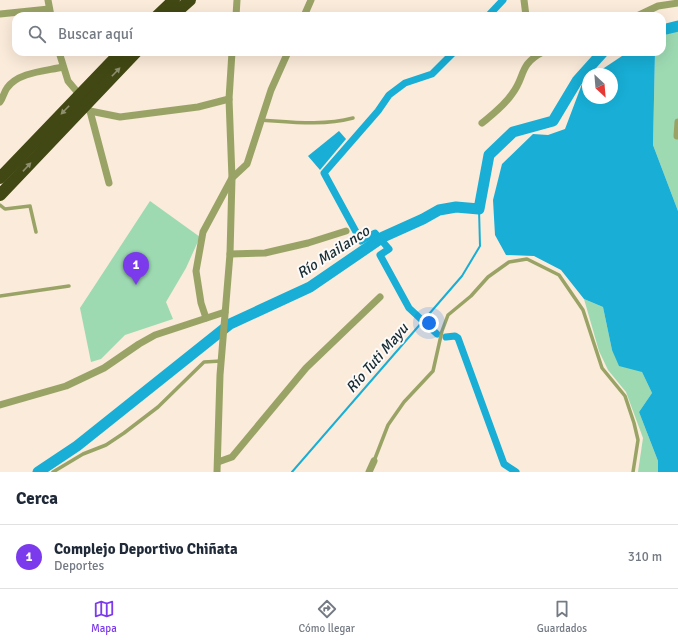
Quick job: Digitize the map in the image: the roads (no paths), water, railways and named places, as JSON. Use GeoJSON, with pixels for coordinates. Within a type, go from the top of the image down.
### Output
{"type":"FeatureCollection","features":[{"type":"Feature","properties":{"kind":"highway"},"geometry":{"type":"LineString","coordinates":[[161,12],[174,0]]}},
{"type":"Feature","properties":{"kind":"highway"},"geometry":{"type":"LineString","coordinates":[[176,12],[190,0]]}},
{"type":"Feature","properties":{"kind":"highway"},"geometry":{"type":"LineString","coordinates":[[0,178],[117,56]]}},
{"type":"Feature","properties":{"kind":"highway"},"geometry":{"type":"LineString","coordinates":[[0,195],[87,109],[133,56]]}},
{"type":"Feature","properties":{"kind":"street"},"geometry":{"type":"LineString","coordinates":[[48,0],[50,12]]}},
{"type":"Feature","properties":{"kind":"street"},"geometry":{"type":"LineString","coordinates":[[236,12],[238,0]]}},
{"type":"Feature","properties":{"kind":"street"},"geometry":{"type":"LineString","coordinates":[[306,12],[311,0]]}},
{"type":"Feature","properties":{"kind":"street"},"geometry":{"type":"LineString","coordinates":[[524,0],[526,12]]}},
{"type":"Feature","properties":{"kind":"street"},"geometry":{"type":"LineString","coordinates":[[645,12],[658,6],[678,3]]}},
{"type":"Feature","properties":{"kind":"street"},"geometry":{"type":"LineString","coordinates":[[0,14],[12,14]]}},
{"type":"Feature","properties":{"kind":"street"},"geometry":{"type":"LineString","coordinates":[[60,56],[68,81],[79,94]]}},
{"type":"Feature","properties":{"kind":"street"},"geometry":{"type":"LineString","coordinates":[[217,472],[221,361],[230,254],[232,178],[229,99],[232,56]]}},
{"type":"Feature","properties":{"kind":"street"},"geometry":{"type":"LineString","coordinates":[[206,318],[201,303],[196,271],[203,232],[232,178],[247,164],[271,90],[286,56]]}},
{"type":"Feature","properties":{"kind":"street"},"geometry":{"type":"LineString","coordinates":[[482,123],[498,111],[513,93],[530,56]]}},
{"type":"Feature","properties":{"kind":"street"},"geometry":{"type":"LineString","coordinates":[[0,102],[7,88],[15,80],[33,73],[63,67]]}},
{"type":"Feature","properties":{"kind":"street"},"geometry":{"type":"LineString","coordinates":[[87,109],[120,117],[198,107],[229,99]]}},
{"type":"Feature","properties":{"kind":"street"},"geometry":{"type":"LineString","coordinates":[[87,109],[109,183]]}},
{"type":"Feature","properties":{"kind":"street"},"geometry":{"type":"LineString","coordinates":[[677,136],[678,122]]}},
{"type":"Feature","properties":{"kind":"street"},"geometry":{"type":"LineString","coordinates":[[230,254],[265,253],[308,243],[346,231]]}},
{"type":"Feature","properties":{"kind":"street"},"geometry":{"type":"LineString","coordinates":[[218,462],[232,457],[306,368],[380,297]]}},
{"type":"Feature","properties":{"kind":"street"},"geometry":{"type":"LineString","coordinates":[[0,405],[66,386],[104,368],[155,335],[225,312]]}},
{"type":"Feature","properties":{"kind":"street"},"geometry":{"type":"LineString","coordinates":[[369,472],[374,461]]}},
{"type":"Feature","properties":{"kind":"lane"},"geometry":{"type":"LineString","coordinates":[[261,120],[314,123],[335,122],[353,118]]}},
{"type":"Feature","properties":{"kind":"lane"},"geometry":{"type":"LineString","coordinates":[[0,205],[5,209],[30,206],[36,232]]}},
{"type":"Feature","properties":{"kind":"lane"},"geometry":{"type":"LineString","coordinates":[[374,461],[388,425],[404,402],[433,371],[440,337],[448,315],[471,296],[488,277],[509,262],[527,259],[559,275],[583,310],[602,368],[625,396],[634,423],[638,440],[633,472]]}},
{"type":"Feature","properties":{"kind":"lane"},"geometry":{"type":"LineString","coordinates":[[0,296],[68,286]]}},
{"type":"Feature","properties":{"kind":"lane"},"geometry":{"type":"LineString","coordinates":[[53,472],[83,454],[106,446],[124,433],[158,407],[204,362],[221,361]]}},
{"type":"Feature","properties":{"kind":"water"},"geometry":{"type":"Polygon","coordinates":[[[622,56],[655,56],[653,145],[678,211],[678,472],[658,472],[658,461],[639,412],[652,393],[642,372],[619,366],[612,350],[603,307],[584,299],[561,270],[534,256],[506,255],[495,235],[493,200],[502,164],[533,134],[548,135],[565,129],[582,84],[582,104],[618,104],[618,68],[604,68],[622,56]]]}},
{"type":"Feature","properties":{"kind":"water"},"geometry":{"type":"Polygon","coordinates":[[[339,131],[346,139],[320,170],[308,156],[339,131]]]}},
{"type":"Feature","properties":{"kind":"waterway"},"geometry":{"type":"LineString","coordinates":[[492,12],[503,0]]}},
{"type":"Feature","properties":{"kind":"waterway","name":"Río Mailanco"},"geometry":{"type":"LineString","coordinates":[[666,29],[678,26]]}},
{"type":"Feature","properties":{"kind":"waterway"},"geometry":{"type":"LineString","coordinates":[[437,334],[409,308],[380,255],[389,249],[375,233],[361,241],[324,173],[378,111],[389,95],[405,83],[432,74],[450,56]]}},
{"type":"Feature","properties":{"kind":"waterway","name":"Río Mailanco"},"geometry":{"type":"LineString","coordinates":[[38,472],[77,446],[230,324],[310,287],[383,237],[439,210],[456,207],[479,209],[489,155],[513,132],[553,121],[577,81],[599,56]]}},
{"type":"Feature","properties":{"kind":"waterway","name":"Río Tuti Mayu"},"geometry":{"type":"LineString","coordinates":[[292,472],[462,276],[480,246],[479,209]]}},
{"type":"Feature","properties":{"kind":"waterway"},"geometry":{"type":"LineString","coordinates":[[446,337],[455,336],[458,338],[504,464],[516,472]]}},
{"type":"Feature","properties":{"kind":"place","name":"Complejo Deportivo Chiñata"},"geometry":{"type":"Point","coordinates":[136,285]}}]}
